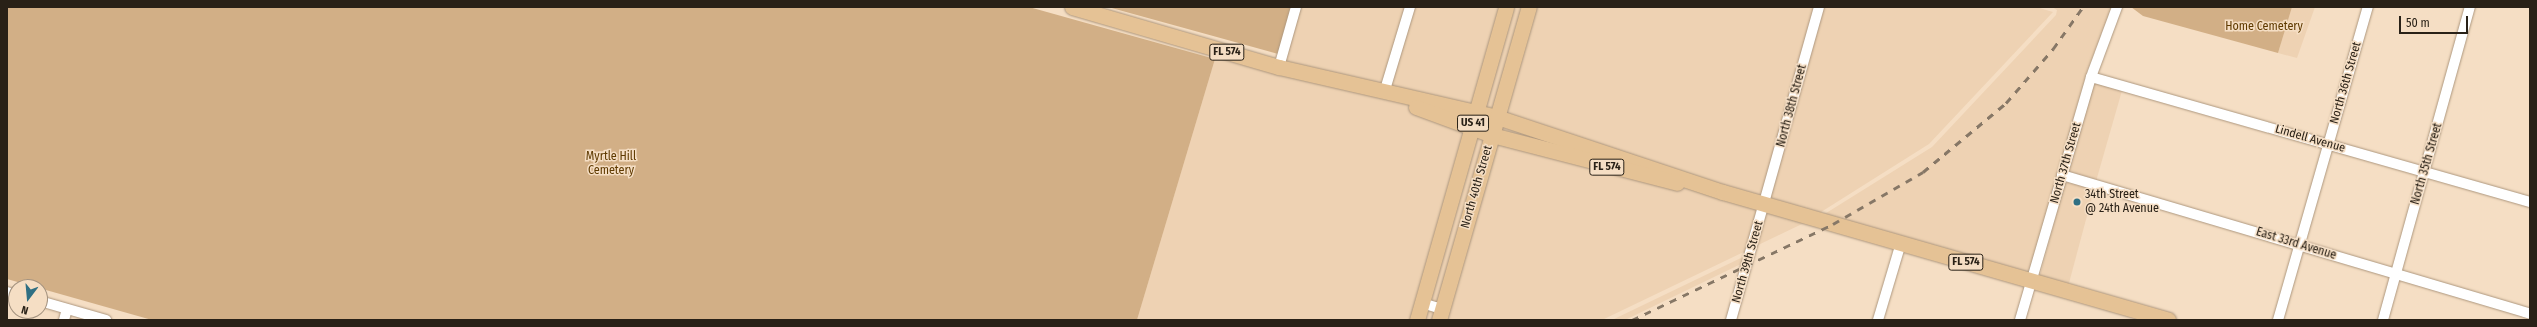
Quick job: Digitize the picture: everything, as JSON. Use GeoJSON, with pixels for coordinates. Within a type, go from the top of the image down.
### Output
{"type":"FeatureCollection","features":[{"type":"Feature","properties":{"kind":"main road","name":"FL 574"},"geometry":{"type":"LineString","coordinates":[[1072,7],[1279,66],[1384,93],[1497,117],[1723,192],[2168,320]]}},
{"type":"Feature","properties":{"kind":"main road","name":"North 40th Street"},"geometry":{"type":"LineString","coordinates":[[1417,320],[1506,7]]}},
{"type":"Feature","properties":{"kind":"main road","name":"North 40th Street"},"geometry":{"type":"LineString","coordinates":[[1440,314],[1529,7]]}},
{"type":"Feature","properties":{"kind":"main road","name":"FL 574"},"geometry":{"type":"LineString","coordinates":[[1384,93],[1492,135],[1619,170],[1723,192]]}},
{"type":"Feature","properties":{"kind":"street"},"geometry":{"type":"LineString","coordinates":[[1279,66],[1296,7]]}},
{"type":"Feature","properties":{"kind":"street"},"geometry":{"type":"LineString","coordinates":[[1384,93],[1410,7]]}},
{"type":"Feature","properties":{"kind":"street","name":"North 38th Street"},"geometry":{"type":"LineString","coordinates":[[1765,204],[1819,7]]}},
{"type":"Feature","properties":{"kind":"street","name":"North 37th Street"},"geometry":{"type":"LineString","coordinates":[[2020,320],[2091,77],[2117,7]]}},
{"type":"Feature","properties":{"kind":"street","name":"North 36th Street"},"geometry":{"type":"LineString","coordinates":[[2278,320],[2368,7]]}},
{"type":"Feature","properties":{"kind":"street","name":"North 35th Street"},"geometry":{"type":"LineString","coordinates":[[2382,320],[2470,7]]}},
{"type":"Feature","properties":{"kind":"street","name":"Lindell Avenue"},"geometry":{"type":"LineString","coordinates":[[2091,77],[2530,202]]}},
{"type":"Feature","properties":{"kind":"street","name":"East 33rd Avenue"},"geometry":{"type":"LineString","coordinates":[[2062,175],[2300,244],[2395,275],[2530,314]]}},
{"type":"Feature","properties":{"kind":"street","name":"North 39th Street"},"geometry":{"type":"LineString","coordinates":[[1731,320],[1765,204]]}},
{"type":"Feature","properties":{"kind":"street"},"geometry":{"type":"LineString","coordinates":[[1878,320],[1901,243]]}},
{"type":"Feature","properties":{"kind":"street"},"geometry":{"type":"LineString","coordinates":[[48,303],[106,320]]}},
{"type":"Feature","properties":{"kind":"street"},"geometry":{"type":"LineString","coordinates":[[1422,303],[1440,314]]}},
{"type":"Feature","properties":{"kind":"street"},"geometry":{"type":"LineString","coordinates":[[64,320],[67,309]]}},
{"type":"Feature","properties":{"kind":"shaded area"},"geometry":{"type":"Polygon","coordinates":[[[1296,7],[2036,7],[2053,12],[1929,144],[1802,224],[1602,320],[1137,320],[1218,49],[1279,66],[1296,7]]]}},
{"type":"Feature","properties":{"kind":"shaded area"},"geometry":{"type":"Polygon","coordinates":[[[2052,7],[2112,7],[2087,71],[2029,274],[1823,215],[1932,147],[2056,15],[2057,10],[2052,7]]]}},
{"type":"Feature","properties":{"kind":"shaded area"},"geometry":{"type":"Polygon","coordinates":[[[2292,7],[2315,7],[2297,58],[2278,53],[2292,7]]]}},
{"type":"Feature","properties":{"kind":"shaded area"},"geometry":{"type":"Polygon","coordinates":[[[2094,83],[2122,91],[2097,179],[2069,171],[2094,83]]]}},
{"type":"Feature","properties":{"kind":"shaded area"},"geometry":{"type":"Polygon","coordinates":[[[2065,182],[2094,190],[2068,285],[2039,278],[2065,182]]]}},
{"type":"Feature","properties":{"kind":"shaded area"},"geometry":{"type":"Polygon","coordinates":[[[1745,256],[1743,263],[1625,320],[1612,320],[1745,256]]]}},
{"type":"Feature","properties":{"kind":"green space","name":"Myrtle Hill Cemetery"},"geometry":{"type":"Polygon","coordinates":[[[7,7],[1029,7],[1215,59],[1137,320],[152,320],[48,291],[48,279],[7,279],[7,7]]]}},
{"type":"Feature","properties":{"kind":"green space"},"geometry":{"type":"Polygon","coordinates":[[[1108,7],[1296,7],[1282,55],[1108,7]]]}},
{"type":"Feature","properties":{"kind":"green space","name":"Home Cemetery"},"geometry":{"type":"Polygon","coordinates":[[[2131,7],[2292,7],[2278,53],[2143,16],[2131,7]]]}},
{"type":"Feature","properties":{"kind":"railway"},"geometry":{"type":"LineString","coordinates":[[1632,320],[1833,224],[1923,172],[2006,103],[2053,49],[2083,7]]}},
{"type":"Feature","properties":{"kind":"place","name":"34th Street @ 24th Avenue"},"geometry":{"type":"Point","coordinates":[2077,202]}}]}
